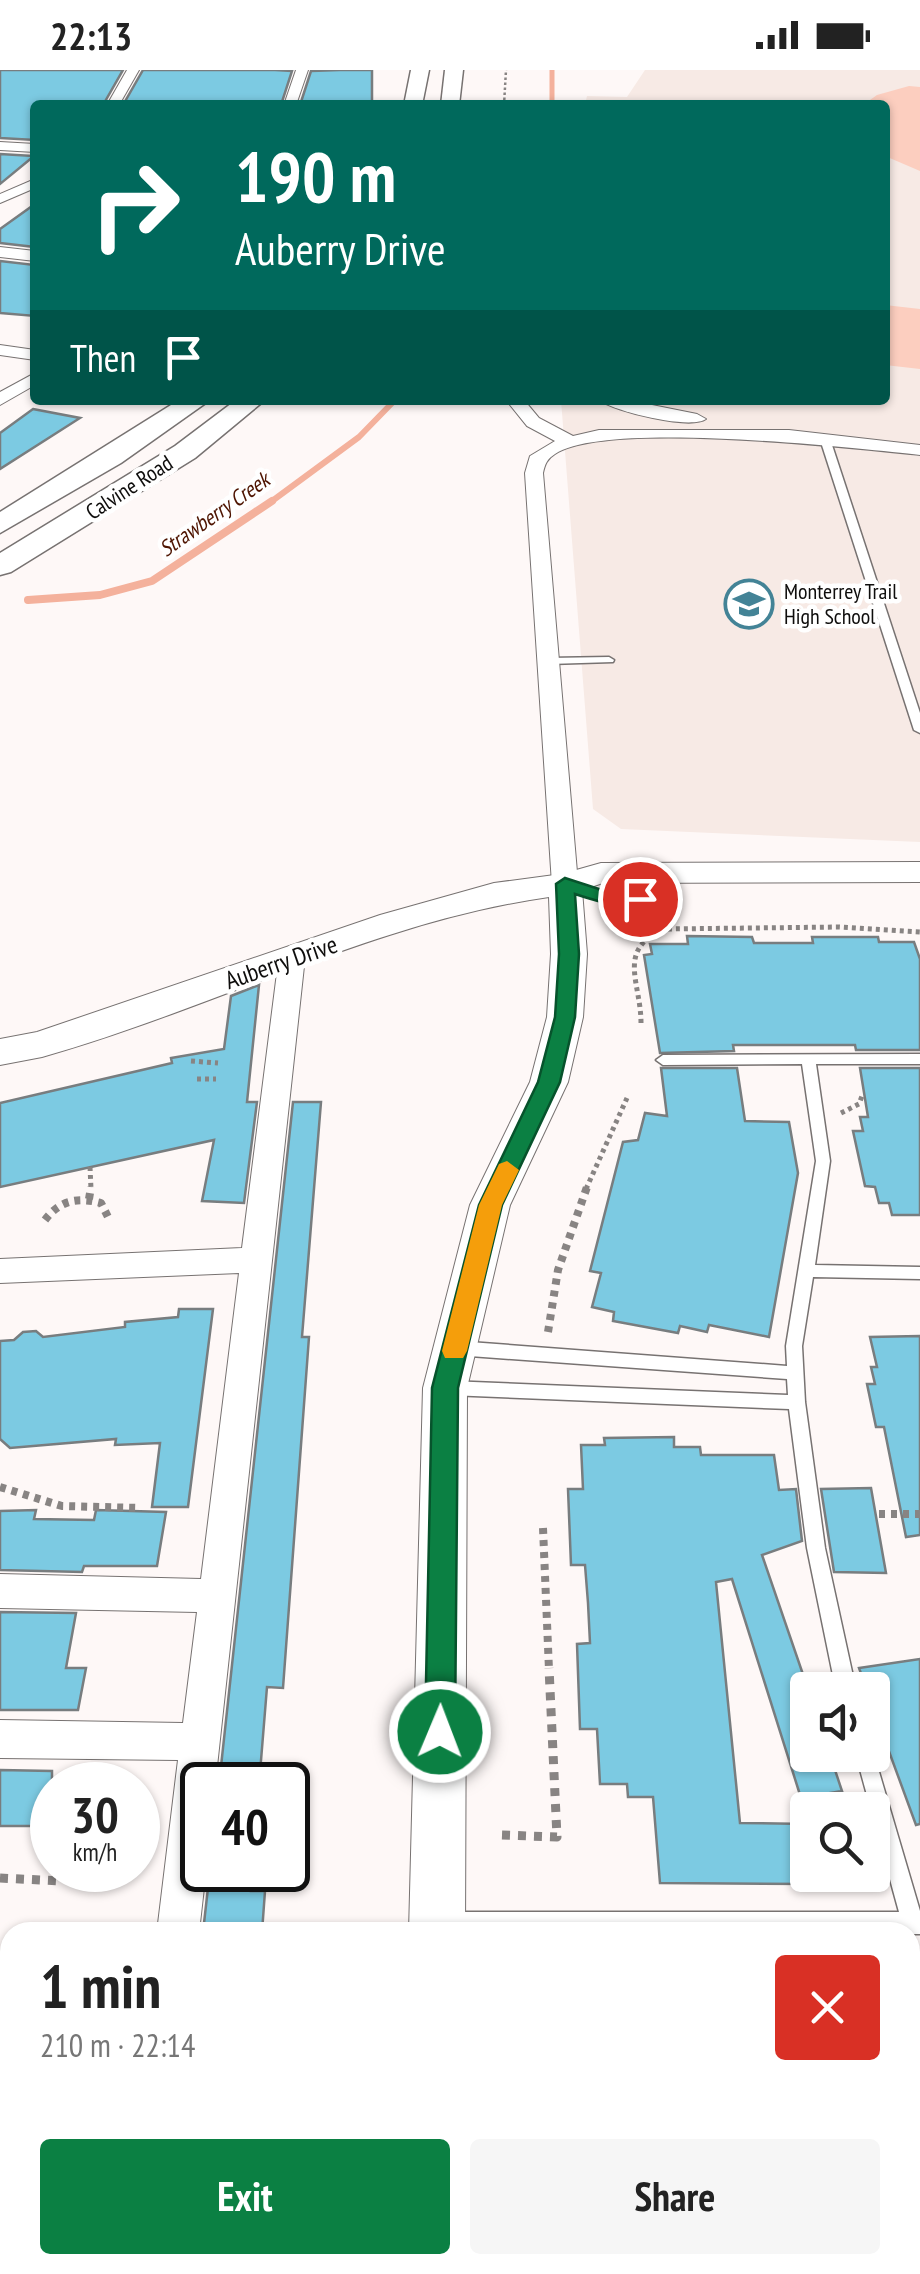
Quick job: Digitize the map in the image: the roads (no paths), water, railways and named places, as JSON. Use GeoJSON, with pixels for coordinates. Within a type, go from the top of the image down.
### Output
{"type":"FeatureCollection","features":[{"type":"Feature","properties":{"kind":"main road"},"geometry":{"type":"LineString","coordinates":[[413,100],[420,70]]}},
{"type":"Feature","properties":{"kind":"main road"},"geometry":{"type":"LineString","coordinates":[[451,100],[454,70]]}},
{"type":"Feature","properties":{"kind":"main road","name":"Calvine Road"},"geometry":{"type":"LineString","coordinates":[[0,524],[111,458],[189,405]]}},
{"type":"Feature","properties":{"kind":"main road","name":"Calvine Road"},"geometry":{"type":"LineString","coordinates":[[0,566],[184,452],[245,405]]}},
{"type":"Feature","properties":{"kind":"street"},"geometry":{"type":"LineString","coordinates":[[116,100],[133,70]]}},
{"type":"Feature","properties":{"kind":"street"},"geometry":{"type":"LineString","coordinates":[[292,100],[302,70]]}},
{"type":"Feature","properties":{"kind":"street"},"geometry":{"type":"LineString","coordinates":[[0,146],[30,148]]}},
{"type":"Feature","properties":{"kind":"street"},"geometry":{"type":"LineString","coordinates":[[0,199],[30,184]]}},
{"type":"Feature","properties":{"kind":"street"},"geometry":{"type":"LineString","coordinates":[[0,252],[30,255]]}},
{"type":"Feature","properties":{"kind":"street"},"geometry":{"type":"LineString","coordinates":[[0,350],[30,355]]}},
{"type":"Feature","properties":{"kind":"street"},"geometry":{"type":"LineString","coordinates":[[0,400],[30,381]]}},
{"type":"Feature","properties":{"kind":"street"},"geometry":{"type":"LineString","coordinates":[[520,405],[533,422],[568,441]]}},
{"type":"Feature","properties":{"kind":"street"},"geometry":{"type":"LineString","coordinates":[[623,405],[645,412],[789,435],[920,450]]}},
{"type":"Feature","properties":{"kind":"street"},"geometry":{"type":"LineString","coordinates":[[437,1922],[450,1368],[490,1205],[549,1082],[565,1017],[569,954],[534,466],[542,454],[568,441],[616,435],[789,435]]}},
{"type":"Feature","properties":{"kind":"street","name":"Auberry Drive"},"geometry":{"type":"LineString","coordinates":[[0,1052],[42,1044],[292,957],[494,894],[565,884],[600,873],[920,872]]}},
{"type":"Feature","properties":{"kind":"street","name":"Auberry Drive"},"geometry":{"type":"LineString","coordinates":[[565,884],[603,897],[640,899],[920,899]]}},
{"type":"Feature","properties":{"kind":"street"},"geometry":{"type":"LineString","coordinates":[[179,1922],[292,957]]}},
{"type":"Feature","properties":{"kind":"street"},"geometry":{"type":"LineString","coordinates":[[0,1271],[254,1260]]}},
{"type":"Feature","properties":{"kind":"street"},"geometry":{"type":"LineString","coordinates":[[0,1591],[216,1596]]}},
{"type":"Feature","properties":{"kind":"street"},"geometry":{"type":"LineString","coordinates":[[0,1739],[200,1742]]}},
{"type":"Feature","properties":{"kind":"lane"},"geometry":{"type":"LineString","coordinates":[[825,439],[920,730]]}},
{"type":"Feature","properties":{"kind":"lane"},"geometry":{"type":"LineString","coordinates":[[549,660],[609,660]]}},
{"type":"Feature","properties":{"kind":"lane"},"geometry":{"type":"LineString","coordinates":[[808,1059],[824,1161],[794,1346],[797,1402],[816,1548],[842,1672]]}},
{"type":"Feature","properties":{"kind":"lane"},"geometry":{"type":"LineString","coordinates":[[663,1060],[920,1060]]}},
{"type":"Feature","properties":{"kind":"lane"},"geometry":{"type":"LineString","coordinates":[[806,1271],[920,1273]]}},
{"type":"Feature","properties":{"kind":"lane"},"geometry":{"type":"LineString","coordinates":[[450,1368],[796,1373]]}},
{"type":"Feature","properties":{"kind":"lane"},"geometry":{"type":"LineString","coordinates":[[450,1368],[797,1402]]}},
{"type":"Feature","properties":{"kind":"lane"},"geometry":{"type":"LineString","coordinates":[[871,1772],[916,1922]]}},
{"type":"Feature","properties":{"kind":"waterway","name":"Strawberry Creek"},"geometry":{"type":"LineString","coordinates":[[552,70],[552,100]]}},
{"type":"Feature","properties":{"kind":"waterway","name":"Strawberry Creek"},"geometry":{"type":"LineString","coordinates":[[268,504],[359,437],[390,405]]}},
{"type":"Feature","properties":{"kind":"waterway","name":"Strawberry Creek"},"geometry":{"type":"LineString","coordinates":[[28,600],[100,595],[152,581],[272,501]]}},
{"type":"Feature","properties":{"kind":"place","name":"Monterrey Trail High School"},"geometry":{"type":"Point","coordinates":[749,604]}}]}
